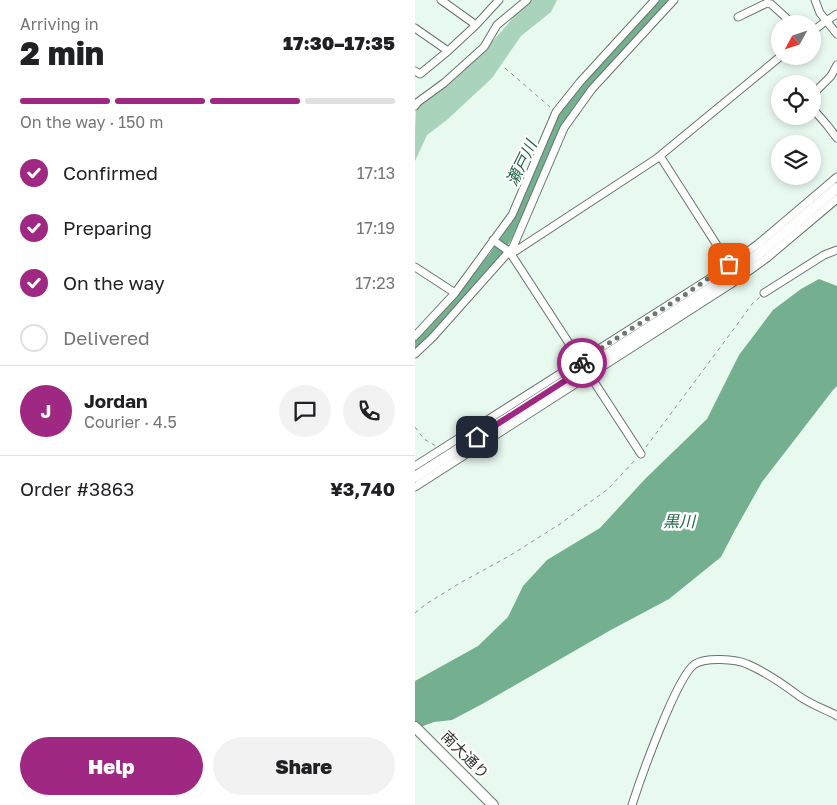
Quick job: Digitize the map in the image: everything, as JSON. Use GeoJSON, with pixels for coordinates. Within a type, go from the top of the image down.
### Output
{"type":"FeatureCollection","features":[{"type":"Feature","properties":{"kind":"street"},"geometry":{"type":"LineString","coordinates":[[441,0],[476,25]]}},
{"type":"Feature","properties":{"kind":"street"},"geometry":{"type":"LineString","coordinates":[[415,71],[420,74],[447,52],[499,0]]}},
{"type":"Feature","properties":{"kind":"street"},"geometry":{"type":"LineString","coordinates":[[415,106],[484,47],[497,25],[527,0]]}},
{"type":"Feature","properties":{"kind":"street"},"geometry":{"type":"LineString","coordinates":[[415,336],[455,292],[512,215],[557,112],[580,82],[655,0]]}},
{"type":"Feature","properties":{"kind":"street"},"geometry":{"type":"LineString","coordinates":[[510,253],[563,128],[592,89],[674,0]]}},
{"type":"Feature","properties":{"kind":"street"},"geometry":{"type":"LineString","coordinates":[[815,0],[825,21],[837,34]]}},
{"type":"Feature","properties":{"kind":"street"},"geometry":{"type":"LineString","coordinates":[[738,17],[767,3],[771,4],[783,15]]}},
{"type":"Feature","properties":{"kind":"street"},"geometry":{"type":"LineString","coordinates":[[821,24],[837,14]]}},
{"type":"Feature","properties":{"kind":"street"},"geometry":{"type":"LineString","coordinates":[[415,28],[447,52]]}},
{"type":"Feature","properties":{"kind":"street"},"geometry":{"type":"LineString","coordinates":[[415,354],[510,253],[660,156],[771,64]]}},
{"type":"Feature","properties":{"kind":"street"},"geometry":{"type":"LineString","coordinates":[[821,86],[831,76],[837,65]]}},
{"type":"Feature","properties":{"kind":"street"},"geometry":{"type":"LineString","coordinates":[[821,118],[837,138]]}},
{"type":"Feature","properties":{"kind":"street"},"geometry":{"type":"LineString","coordinates":[[660,156],[729,264]]}},
{"type":"Feature","properties":{"kind":"street"},"geometry":{"type":"LineString","coordinates":[[415,487],[758,244],[837,177]]}},
{"type":"Feature","properties":{"kind":"street"},"geometry":{"type":"LineString","coordinates":[[415,477],[742,266],[791,228],[837,188]]}},
{"type":"Feature","properties":{"kind":"street"},"geometry":{"type":"LineString","coordinates":[[415,466],[731,284],[779,249],[837,199]]}},
{"type":"Feature","properties":{"kind":"street"},"geometry":{"type":"LineString","coordinates":[[493,240],[510,253],[641,454]]}},
{"type":"Feature","properties":{"kind":"street"},"geometry":{"type":"LineString","coordinates":[[764,293],[824,254],[837,250]]}},
{"type":"Feature","properties":{"kind":"street"},"geometry":{"type":"LineString","coordinates":[[415,267],[455,292]]}},
{"type":"Feature","properties":{"kind":"street"},"geometry":{"type":"LineString","coordinates":[[632,805],[673,699],[689,670],[698,662],[708,659],[746,663],[786,686],[800,697],[837,714]]}},
{"type":"Feature","properties":{"kind":"street","name":"南大通り"},"geometry":{"type":"LineString","coordinates":[[415,727],[493,805]]}},
{"type":"Feature","properties":{"kind":"path"},"geometry":{"type":"LineString","coordinates":[[505,68],[557,112]]}},
{"type":"Feature","properties":{"kind":"path"},"geometry":{"type":"LineString","coordinates":[[415,612],[560,524],[608,489],[641,454],[736,326],[764,293]]}},
{"type":"Feature","properties":{"kind":"path"},"geometry":{"type":"LineString","coordinates":[[415,427],[424,439],[434,444],[440,450]]}},
{"type":"Feature","properties":{"kind":"shaded area"},"geometry":{"type":"Polygon","coordinates":[[[526,0],[557,0],[551,12],[521,36],[492,78],[448,119],[427,135],[415,161],[416,111],[488,46],[526,0]]]}},
{"type":"Feature","properties":{"kind":"water","name":"黒川"},"geometry":{"type":"Polygon","coordinates":[[[819,279],[837,286],[837,386],[762,482],[721,557],[669,599],[609,631],[484,703],[452,720],[434,722],[415,729],[415,681],[478,646],[508,617],[523,586],[547,560],[600,528],[645,479],[707,419],[739,355],[773,310],[801,289],[819,279]]]}},
{"type":"Feature","properties":{"kind":"waterway","name":"瀬戸川"},"geometry":{"type":"LineString","coordinates":[[415,344],[452,307],[495,256],[507,236],[552,137],[569,109],[665,0]]}},
{"type":"Feature","properties":{"kind":"way so far"},"geometry":{"type":"LineString","coordinates":[[582,363],[581,361],[709,279],[729,264]]}},
{"type":"Feature","properties":{"kind":"route"},"geometry":{"type":"LineString","coordinates":[[477,437],[585,368],[582,363]]}}]}
